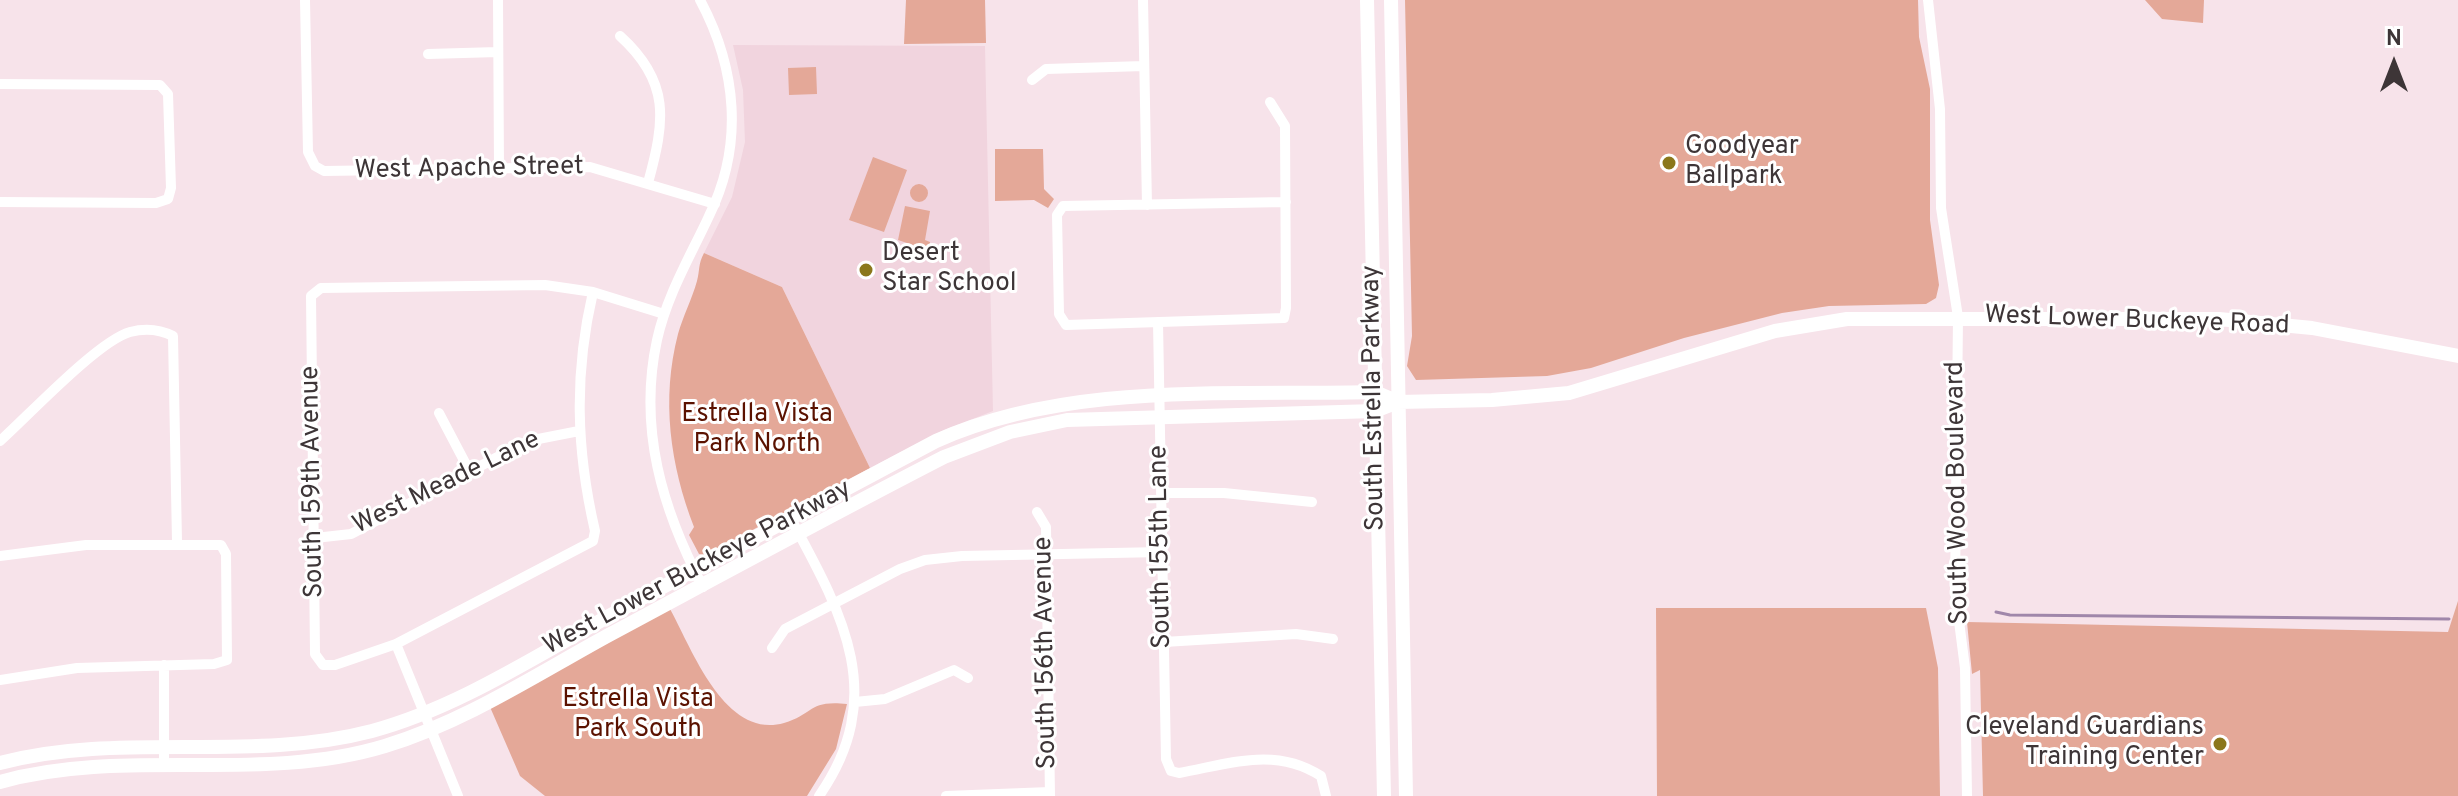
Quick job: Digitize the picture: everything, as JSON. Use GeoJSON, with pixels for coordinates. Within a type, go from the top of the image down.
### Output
{"type":"FeatureCollection","features":[{"type":"Feature","properties":{"kind":"main road","name":"South Estrella Parkway"},"geometry":{"type":"LineString","coordinates":[[1367,0],[1384,796]]}},
{"type":"Feature","properties":{"kind":"main road","name":"South Estrella Parkway"},"geometry":{"type":"LineString","coordinates":[[1391,0],[1406,796]]}},
{"type":"Feature","properties":{"kind":"main road","name":"West Lower Buckeye Parkway"},"geometry":{"type":"LineString","coordinates":[[0,782],[42,772],[314,761],[384,746],[477,709],[799,535],[978,443],[1067,420],[1375,411],[1398,402],[1492,400],[1569,393],[1738,340],[1808,323],[1958,317]]}},
{"type":"Feature","properties":{"kind":"main road","name":"West Lower Buckeye Road"},"geometry":{"type":"LineString","coordinates":[[1958,317],[2253,322],[2312,328],[2458,356]]}},
{"type":"Feature","properties":{"kind":"main road","name":"West Lower Buckeye Parkway"},"geometry":{"type":"LineString","coordinates":[[0,763],[62,751],[270,745],[329,740],[425,713],[936,441],[1003,415],[1080,400],[1159,397],[1375,392],[1398,402]]}},
{"type":"Feature","properties":{"kind":"street","name":"West Apache Street"},"geometry":{"type":"LineString","coordinates":[[305,0],[308,152],[315,166],[324,171],[590,167],[715,204]]}},
{"type":"Feature","properties":{"kind":"street"},"geometry":{"type":"LineString","coordinates":[[498,0],[499,167]]}},
{"type":"Feature","properties":{"kind":"street"},"geometry":{"type":"LineString","coordinates":[[700,0],[721,47],[732,101],[731,150],[715,204],[678,277],[664,314],[652,372],[652,444],[670,515],[703,587]]}},
{"type":"Feature","properties":{"kind":"street"},"geometry":{"type":"LineString","coordinates":[[1143,0],[1147,205]]}},
{"type":"Feature","properties":{"kind":"street","name":"South Wood Boulevard"},"geometry":{"type":"LineString","coordinates":[[1928,0],[1940,109],[1941,208],[1958,317],[1955,590],[1965,668],[1967,796]]}},
{"type":"Feature","properties":{"kind":"street"},"geometry":{"type":"LineString","coordinates":[[620,36],[646,59],[656,85],[660,140],[648,183]]}},
{"type":"Feature","properties":{"kind":"street"},"geometry":{"type":"LineString","coordinates":[[428,54],[498,52]]}},
{"type":"Feature","properties":{"kind":"street"},"geometry":{"type":"LineString","coordinates":[[1032,80],[1046,69],[1144,66]]}},
{"type":"Feature","properties":{"kind":"street"},"geometry":{"type":"LineString","coordinates":[[0,84],[160,85],[165,88],[171,188],[168,199],[156,203],[0,202]]}},
{"type":"Feature","properties":{"kind":"street"},"geometry":{"type":"LineString","coordinates":[[1270,102],[1285,126],[1286,202],[1284,318],[1066,325],[1059,314],[1057,215],[1063,206],[1286,202]]}},
{"type":"Feature","properties":{"kind":"street","name":"South 159th Avenue"},"geometry":{"type":"LineString","coordinates":[[396,644],[335,665],[323,665],[315,654],[311,296],[321,288],[545,285],[593,292]]}},
{"type":"Feature","properties":{"kind":"street"},"geometry":{"type":"LineString","coordinates":[[458,796],[396,644],[593,541],[595,531],[584,481],[579,431],[579,368],[593,292],[664,314]]}},
{"type":"Feature","properties":{"kind":"street","name":"South 155th Lane"},"geometry":{"type":"LineString","coordinates":[[1158,322],[1166,759],[1171,771],[1179,773],[1274,757],[1301,763],[1321,776],[1326,791]]}},
{"type":"Feature","properties":{"kind":"street"},"geometry":{"type":"LineString","coordinates":[[0,441],[100,352],[128,332],[160,329],[173,336],[177,542]]}},
{"type":"Feature","properties":{"kind":"street"},"geometry":{"type":"LineString","coordinates":[[439,413],[470,472]]}},
{"type":"Feature","properties":{"kind":"street","name":"West Meade Lane"},"geometry":{"type":"LineString","coordinates":[[315,538],[351,534],[528,441],[579,431]]}},
{"type":"Feature","properties":{"kind":"street"},"geometry":{"type":"LineString","coordinates":[[1161,493],[1224,493],[1312,502]]}},
{"type":"Feature","properties":{"kind":"street","name":"South 156th Avenue"},"geometry":{"type":"LineString","coordinates":[[1037,512],[1046,527],[1050,794]]}},
{"type":"Feature","properties":{"kind":"street"},"geometry":{"type":"LineString","coordinates":[[791,519],[834,604],[852,653],[855,702],[846,748],[825,794]]}},
{"type":"Feature","properties":{"kind":"street"},"geometry":{"type":"LineString","coordinates":[[0,556],[86,545],[177,542],[221,545],[226,554],[227,660],[77,668],[0,680]]}},
{"type":"Feature","properties":{"kind":"street"},"geometry":{"type":"LineString","coordinates":[[772,648],[785,629],[900,569],[925,560],[1162,552]]}},
{"type":"Feature","properties":{"kind":"street"},"geometry":{"type":"LineString","coordinates":[[1164,642],[1274,635],[1333,639]]}},
{"type":"Feature","properties":{"kind":"street"},"geometry":{"type":"LineString","coordinates":[[164,665],[164,765]]}},
{"type":"Feature","properties":{"kind":"street"},"geometry":{"type":"LineString","coordinates":[[855,702],[885,699],[954,670],[968,678]]}},
{"type":"Feature","properties":{"kind":"street"},"geometry":{"type":"LineString","coordinates":[[946,796],[1050,794]]}},
{"type":"Feature","properties":{"kind":"shaded area","name":"Desert Star School"},"geometry":{"type":"Polygon","coordinates":[[[733,45],[985,46],[993,411],[942,431],[870,468],[782,287],[704,253],[732,197],[745,142],[743,90],[733,45]]]}},
{"type":"Feature","properties":{"kind":"green space"},"geometry":{"type":"Polygon","coordinates":[[[906,0],[985,0],[986,43],[904,44],[906,0]]]}},
{"type":"Feature","properties":{"kind":"green space","name":"Goodyear Ballpark"},"geometry":{"type":"Polygon","coordinates":[[[1405,0],[1918,0],[1919,37],[1930,89],[1930,220],[1939,285],[1936,298],[1926,304],[1829,306],[1782,313],[1684,338],[1591,368],[1547,376],[1416,380],[1407,366],[1412,336],[1405,0]]]}},
{"type":"Feature","properties":{"kind":"green space"},"geometry":{"type":"Polygon","coordinates":[[[2145,0],[2204,0],[2203,23],[2162,19],[2145,0]]]}},
{"type":"Feature","properties":{"kind":"green space"},"geometry":{"type":"Polygon","coordinates":[[[816,67],[817,94],[789,95],[788,68],[816,67]]]}},
{"type":"Feature","properties":{"kind":"green space"},"geometry":{"type":"Polygon","coordinates":[[[995,149],[1043,149],[1044,189],[1054,199],[1048,208],[1034,200],[995,201],[995,149]]]}},
{"type":"Feature","properties":{"kind":"green space"},"geometry":{"type":"Polygon","coordinates":[[[873,157],[907,170],[884,232],[849,220],[873,157]]]}},
{"type":"Feature","properties":{"kind":"green space"},"geometry":{"type":"Polygon","coordinates":[[[919,184],[928,193],[919,202],[910,193],[919,184]]]}},
{"type":"Feature","properties":{"kind":"green space"},"geometry":{"type":"Polygon","coordinates":[[[905,206],[930,211],[925,240],[930,242],[930,255],[913,255],[913,245],[898,240],[905,206]]]}},
{"type":"Feature","properties":{"kind":"green space","name":"Estrella Vista Park North"},"geometry":{"type":"Polygon","coordinates":[[[704,253],[782,287],[870,468],[705,555],[699,554],[689,535],[694,527],[674,456],[669,407],[678,334],[704,253]]]}},
{"type":"Feature","properties":{"kind":"green space","name":"Cleveland Guardians Training Center"},"geometry":{"type":"Polygon","coordinates":[[[2458,601],[2458,796],[1983,796],[1980,670],[1972,674],[1967,622],[2448,632],[2458,601]]]}},
{"type":"Feature","properties":{"kind":"green space","name":"Cleveland Guardians Training Center"},"geometry":{"type":"Polygon","coordinates":[[[1656,608],[1926,608],[1938,668],[1940,796],[1657,796],[1656,608]]]}},
{"type":"Feature","properties":{"kind":"green space","name":"Estrella Vista Park South"},"geometry":{"type":"Polygon","coordinates":[[[670,609],[713,687],[744,718],[763,725],[784,723],[818,706],[847,704],[836,749],[807,796],[545,796],[520,776],[490,707],[670,609]]]}},
{"type":"Feature","properties":{"kind":"waterway"},"geometry":{"type":"LineString","coordinates":[[1996,612],[2010,615],[2449,619]]}},
{"type":"Feature","properties":{"kind":"place","name":"Goodyear Ballpark"},"geometry":{"type":"Point","coordinates":[1669,163]}},
{"type":"Feature","properties":{"kind":"place","name":"Desert Star School"},"geometry":{"type":"Point","coordinates":[866,270]}},
{"type":"Feature","properties":{"kind":"place","name":"Cleveland Guardians Training Center"},"geometry":{"type":"Point","coordinates":[2220,744]}}]}
